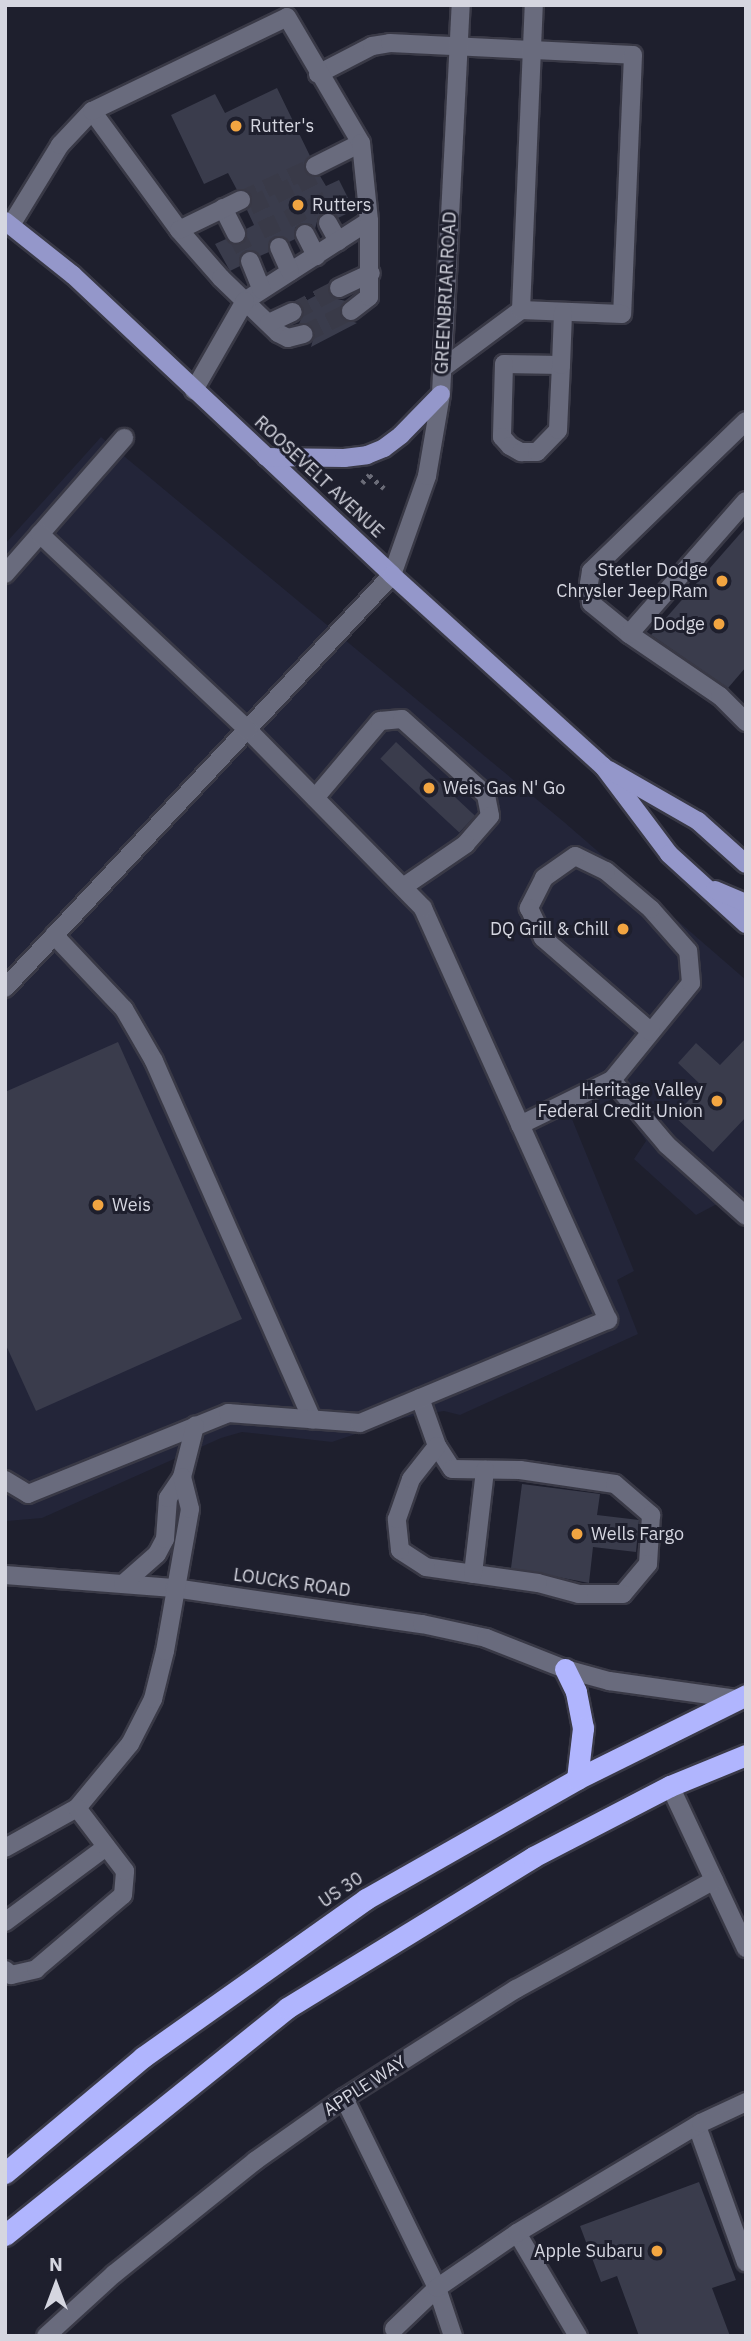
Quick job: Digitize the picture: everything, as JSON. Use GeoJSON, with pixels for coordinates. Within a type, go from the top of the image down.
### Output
{"type":"FeatureCollection","features":[{"type":"Feature","properties":{"kind":"highway"},"geometry":{"type":"LineString","coordinates":[[565,1669],[576,1692],[583,1728],[577,1779]]}},
{"type":"Feature","properties":{"kind":"highway","name":"US 30"},"geometry":{"type":"LineString","coordinates":[[5,2173],[143,2057],[366,1899],[577,1779],[741,1697]]}},
{"type":"Feature","properties":{"kind":"highway"},"geometry":{"type":"LineString","coordinates":[[5,2235],[287,2008],[533,1857],[670,1786],[746,1755]]}},
{"type":"Feature","properties":{"kind":"main road","name":"ROOSEVELT AVENUE"},"geometry":{"type":"LineString","coordinates":[[8,223],[73,275],[392,575],[603,766],[669,854],[746,924]]}},
{"type":"Feature","properties":{"kind":"main road"},"geometry":{"type":"LineString","coordinates":[[266,457],[344,458],[367,455],[384,448],[401,435],[441,394]]}},
{"type":"Feature","properties":{"kind":"main road","name":"ROOSEVELT AVENUE"},"geometry":{"type":"LineString","coordinates":[[603,766],[698,821],[746,864]]}},
{"type":"Feature","properties":{"kind":"main road"},"geometry":{"type":"LineString","coordinates":[[702,884],[746,903]]}},
{"type":"Feature","properties":{"kind":"street","name":"GREENBRIAR ROAD"},"geometry":{"type":"LineString","coordinates":[[392,575],[427,476],[441,394],[461,5]]}},
{"type":"Feature","properties":{"kind":"street"},"geometry":{"type":"LineString","coordinates":[[521,310],[534,5]]}},
{"type":"Feature","properties":{"kind":"street"},"geometry":{"type":"LineString","coordinates":[[8,223],[60,145],[92,111],[287,17],[318,74],[361,143],[371,273],[369,297],[351,311]]}},
{"type":"Feature","properties":{"kind":"street"},"geometry":{"type":"LineString","coordinates":[[318,74],[372,46],[390,43],[633,55],[621,314],[521,310],[443,368]]}},
{"type":"Feature","properties":{"kind":"street"},"geometry":{"type":"LineString","coordinates":[[92,111],[179,230],[245,302],[278,333],[288,338],[304,334]]}},
{"type":"Feature","properties":{"kind":"street"},"geometry":{"type":"LineString","coordinates":[[315,166],[361,143]]}},
{"type":"Feature","properties":{"kind":"street"},"geometry":{"type":"LineString","coordinates":[[179,230],[242,200]]}},
{"type":"Feature","properties":{"kind":"street"},"geometry":{"type":"LineString","coordinates":[[223,208],[236,234]]}},
{"type":"Feature","properties":{"kind":"street"},"geometry":{"type":"LineString","coordinates":[[194,390],[245,302],[369,221]]}},
{"type":"Feature","properties":{"kind":"street"},"geometry":{"type":"LineString","coordinates":[[328,223],[338,241]]}},
{"type":"Feature","properties":{"kind":"street"},"geometry":{"type":"LineString","coordinates":[[305,234],[316,256]]}},
{"type":"Feature","properties":{"kind":"street"},"geometry":{"type":"LineString","coordinates":[[279,247],[290,272]]}},
{"type":"Feature","properties":{"kind":"street"},"geometry":{"type":"LineString","coordinates":[[250,261],[262,290]]}},
{"type":"Feature","properties":{"kind":"street"},"geometry":{"type":"LineString","coordinates":[[339,288],[371,273]]}},
{"type":"Feature","properties":{"kind":"street"},"geometry":{"type":"LineString","coordinates":[[561,365],[504,364],[502,438],[521,452],[537,452],[549,443],[558,430],[561,365],[563,312]]}},
{"type":"Feature","properties":{"kind":"street"},"geometry":{"type":"LineString","coordinates":[[270,323],[293,313]]}},
{"type":"Feature","properties":{"kind":"street"},"geometry":{"type":"LineString","coordinates":[[746,421],[591,571],[591,603],[629,634],[720,696],[746,722]]}},
{"type":"Feature","properties":{"kind":"street"},"geometry":{"type":"LineString","coordinates":[[5,574],[124,438]]}},
{"type":"Feature","properties":{"kind":"street"},"geometry":{"type":"LineString","coordinates":[[629,634],[746,500]]}},
{"type":"Feature","properties":{"kind":"street"},"geometry":{"type":"LineString","coordinates":[[5,1480],[28,1494],[228,1413],[360,1423],[608,1320],[423,908],[248,730],[40,534]]}},
{"type":"Feature","properties":{"kind":"street"},"geometry":{"type":"LineString","coordinates":[[5,988],[392,575]]}},
{"type":"Feature","properties":{"kind":"street"},"geometry":{"type":"LineString","coordinates":[[315,798],[380,721],[401,719],[486,795],[490,816],[466,844],[403,887]]}},
{"type":"Feature","properties":{"kind":"street"},"geometry":{"type":"LineString","coordinates":[[520,1125],[612,1080],[691,983],[688,951],[651,909],[606,871],[575,856],[544,878],[529,908],[543,937],[651,1032]]}},
{"type":"Feature","properties":{"kind":"street"},"geometry":{"type":"LineString","coordinates":[[54,935],[124,1009],[154,1061],[312,1420]]}},
{"type":"Feature","properties":{"kind":"street"},"geometry":{"type":"LineString","coordinates":[[612,1080],[667,1145],[746,1216]]}},
{"type":"Feature","properties":{"kind":"street"},"geometry":{"type":"LineString","coordinates":[[420,1398],[437,1446],[452,1469],[520,1470],[615,1484],[651,1515],[648,1564],[623,1594],[579,1594],[538,1583],[426,1567],[400,1550],[397,1519],[411,1479],[437,1446]]}},
{"type":"Feature","properties":{"kind":"street"},"geometry":{"type":"LineString","coordinates":[[123,1584],[165,1539],[168,1498],[181,1477],[195,1426]]}},
{"type":"Feature","properties":{"kind":"street"},"geometry":{"type":"LineString","coordinates":[[473,1574],[485,1469]]}},
{"type":"Feature","properties":{"kind":"street"},"geometry":{"type":"LineString","coordinates":[[5,1848],[77,1808],[130,1744],[153,1699],[165,1651],[190,1509],[181,1477]]}},
{"type":"Feature","properties":{"kind":"street","name":"LOUCKS ROAD"},"geometry":{"type":"LineString","coordinates":[[5,1575],[174,1588],[422,1624],[486,1638],[565,1669],[609,1681],[741,1697]]}},
{"type":"Feature","properties":{"kind":"street"},"geometry":{"type":"LineString","coordinates":[[670,1786],[746,1948]]}},
{"type":"Feature","properties":{"kind":"street"},"geometry":{"type":"LineString","coordinates":[[5,1970],[11,1975],[36,1969],[122,1895],[125,1871],[77,1808]]}},
{"type":"Feature","properties":{"kind":"street"},"geometry":{"type":"LineString","coordinates":[[5,1922],[106,1847]]}},
{"type":"Feature","properties":{"kind":"street","name":"APPLE WAY"},"geometry":{"type":"LineString","coordinates":[[46,2336],[114,2274],[245,2170],[344,2098],[516,1989],[714,1880]]}},
{"type":"Feature","properties":{"kind":"street"},"geometry":{"type":"LineString","coordinates":[[344,2098],[438,2288],[453,2336]]}},
{"type":"Feature","properties":{"kind":"street"},"geometry":{"type":"LineString","coordinates":[[394,2329],[438,2288],[517,2233],[696,2126],[746,2102]]}},
{"type":"Feature","properties":{"kind":"street"},"geometry":{"type":"LineString","coordinates":[[696,2126],[746,2263]]}},
{"type":"Feature","properties":{"kind":"street"},"geometry":{"type":"LineString","coordinates":[[517,2233],[578,2336]]}},
{"type":"Feature","properties":{"kind":"path"},"geometry":{"type":"LineString","coordinates":[[362,483],[369,475],[384,488]]}},
{"type":"Feature","properties":{"kind":"shaded area"},"geometry":{"type":"Polygon","coordinates":[[[101,437],[564,822],[746,980],[746,1206],[715,1205],[696,1215],[634,1159],[646,1141],[616,1097],[572,1119],[634,1271],[617,1280],[638,1334],[460,1415],[444,1411],[403,1418],[332,1442],[242,1432],[221,1438],[42,1518],[7,1521],[5,544],[101,437]]]}},
{"type":"Feature","properties":{"kind":"building"},"geometry":{"type":"Polygon","coordinates":[[[277,88],[310,156],[304,165],[305,172],[314,177],[320,176],[326,186],[339,180],[354,210],[338,218],[333,213],[323,213],[318,218],[315,229],[311,224],[301,224],[295,228],[295,239],[289,242],[281,236],[274,237],[268,245],[269,252],[260,256],[252,250],[245,251],[239,259],[240,266],[230,271],[215,244],[226,239],[235,245],[245,241],[246,229],[254,225],[247,210],[252,201],[251,196],[247,190],[237,190],[228,173],[204,184],[171,115],[215,94],[225,113],[277,88]]]}},
{"type":"Feature","properties":{"kind":"building"},"geometry":{"type":"Polygon","coordinates":[[[328,289],[333,298],[346,301],[340,307],[343,318],[357,323],[311,347],[315,332],[308,323],[299,324],[304,312],[300,304],[328,289]]]}},
{"type":"Feature","properties":{"kind":"building","name":"Stetler Dodge Chrysler Jeep Ram"},"geometry":{"type":"Polygon","coordinates":[[[746,527],[746,667],[728,688],[651,635],[746,527]]]}},
{"type":"Feature","properties":{"kind":"building","name":"Weis Gas N' Go"},"geometry":{"type":"Polygon","coordinates":[[[396,742],[475,816],[459,832],[380,759],[396,742]]]}},
{"type":"Feature","properties":{"kind":"building","name":"Heritage Valley Federal Credit Union"},"geometry":{"type":"Polygon","coordinates":[[[746,1038],[746,1117],[713,1152],[674,1116],[702,1086],[678,1063],[696,1043],[720,1065],[746,1038]]]}},
{"type":"Feature","properties":{"kind":"building","name":"Weis"},"geometry":{"type":"Polygon","coordinates":[[[118,1042],[242,1319],[36,1411],[5,1343],[5,1092],[118,1042]]]}},
{"type":"Feature","properties":{"kind":"building","name":"Wells Fargo"},"geometry":{"type":"Polygon","coordinates":[[[522,1484],[600,1494],[597,1515],[639,1520],[636,1552],[593,1547],[589,1583],[511,1568],[522,1484]]]}},
{"type":"Feature","properties":{"kind":"building","name":"Apple Subaru"},"geometry":{"type":"Polygon","coordinates":[[[699,2182],[736,2280],[712,2288],[730,2336],[639,2336],[617,2276],[601,2282],[580,2226],[699,2182]]]}},
{"type":"Feature","properties":{"kind":"tunnel"},"geometry":{"type":"LineString","coordinates":[[241,200],[315,166]]}},
{"type":"Feature","properties":{"kind":"tunnel"},"geometry":{"type":"LineString","coordinates":[[302,172],[328,223]]}},
{"type":"Feature","properties":{"kind":"tunnel"},"geometry":{"type":"LineString","coordinates":[[279,183],[305,234]]}},
{"type":"Feature","properties":{"kind":"tunnel"},"geometry":{"type":"LineString","coordinates":[[254,194],[279,247]]}},
{"type":"Feature","properties":{"kind":"tunnel"},"geometry":{"type":"LineString","coordinates":[[236,234],[250,261]]}},
{"type":"Feature","properties":{"kind":"tunnel"},"geometry":{"type":"LineString","coordinates":[[293,312],[339,288]]}},
{"type":"Feature","properties":{"kind":"tunnel"},"geometry":{"type":"LineString","coordinates":[[304,334],[351,311]]}},
{"type":"Feature","properties":{"kind":"place","name":"Rutter's"},"geometry":{"type":"Point","coordinates":[236,126]}},
{"type":"Feature","properties":{"kind":"place","name":"Rutters"},"geometry":{"type":"Point","coordinates":[298,205]}},
{"type":"Feature","properties":{"kind":"place","name":"Stetler Dodge Chrysler Jeep Ram"},"geometry":{"type":"Point","coordinates":[722,581]}},
{"type":"Feature","properties":{"kind":"place","name":"Dodge"},"geometry":{"type":"Point","coordinates":[719,624]}},
{"type":"Feature","properties":{"kind":"place","name":"Weis Gas N' Go"},"geometry":{"type":"Point","coordinates":[429,788]}},
{"type":"Feature","properties":{"kind":"place","name":"DQ Grill & Chill"},"geometry":{"type":"Point","coordinates":[623,929]}},
{"type":"Feature","properties":{"kind":"place","name":"Heritage Valley Federal Credit Union"},"geometry":{"type":"Point","coordinates":[717,1101]}},
{"type":"Feature","properties":{"kind":"place","name":"Weis"},"geometry":{"type":"Point","coordinates":[98,1205]}},
{"type":"Feature","properties":{"kind":"place","name":"Wells Fargo"},"geometry":{"type":"Point","coordinates":[577,1534]}},
{"type":"Feature","properties":{"kind":"place","name":"Apple Subaru"},"geometry":{"type":"Point","coordinates":[657,2251]}}]}
